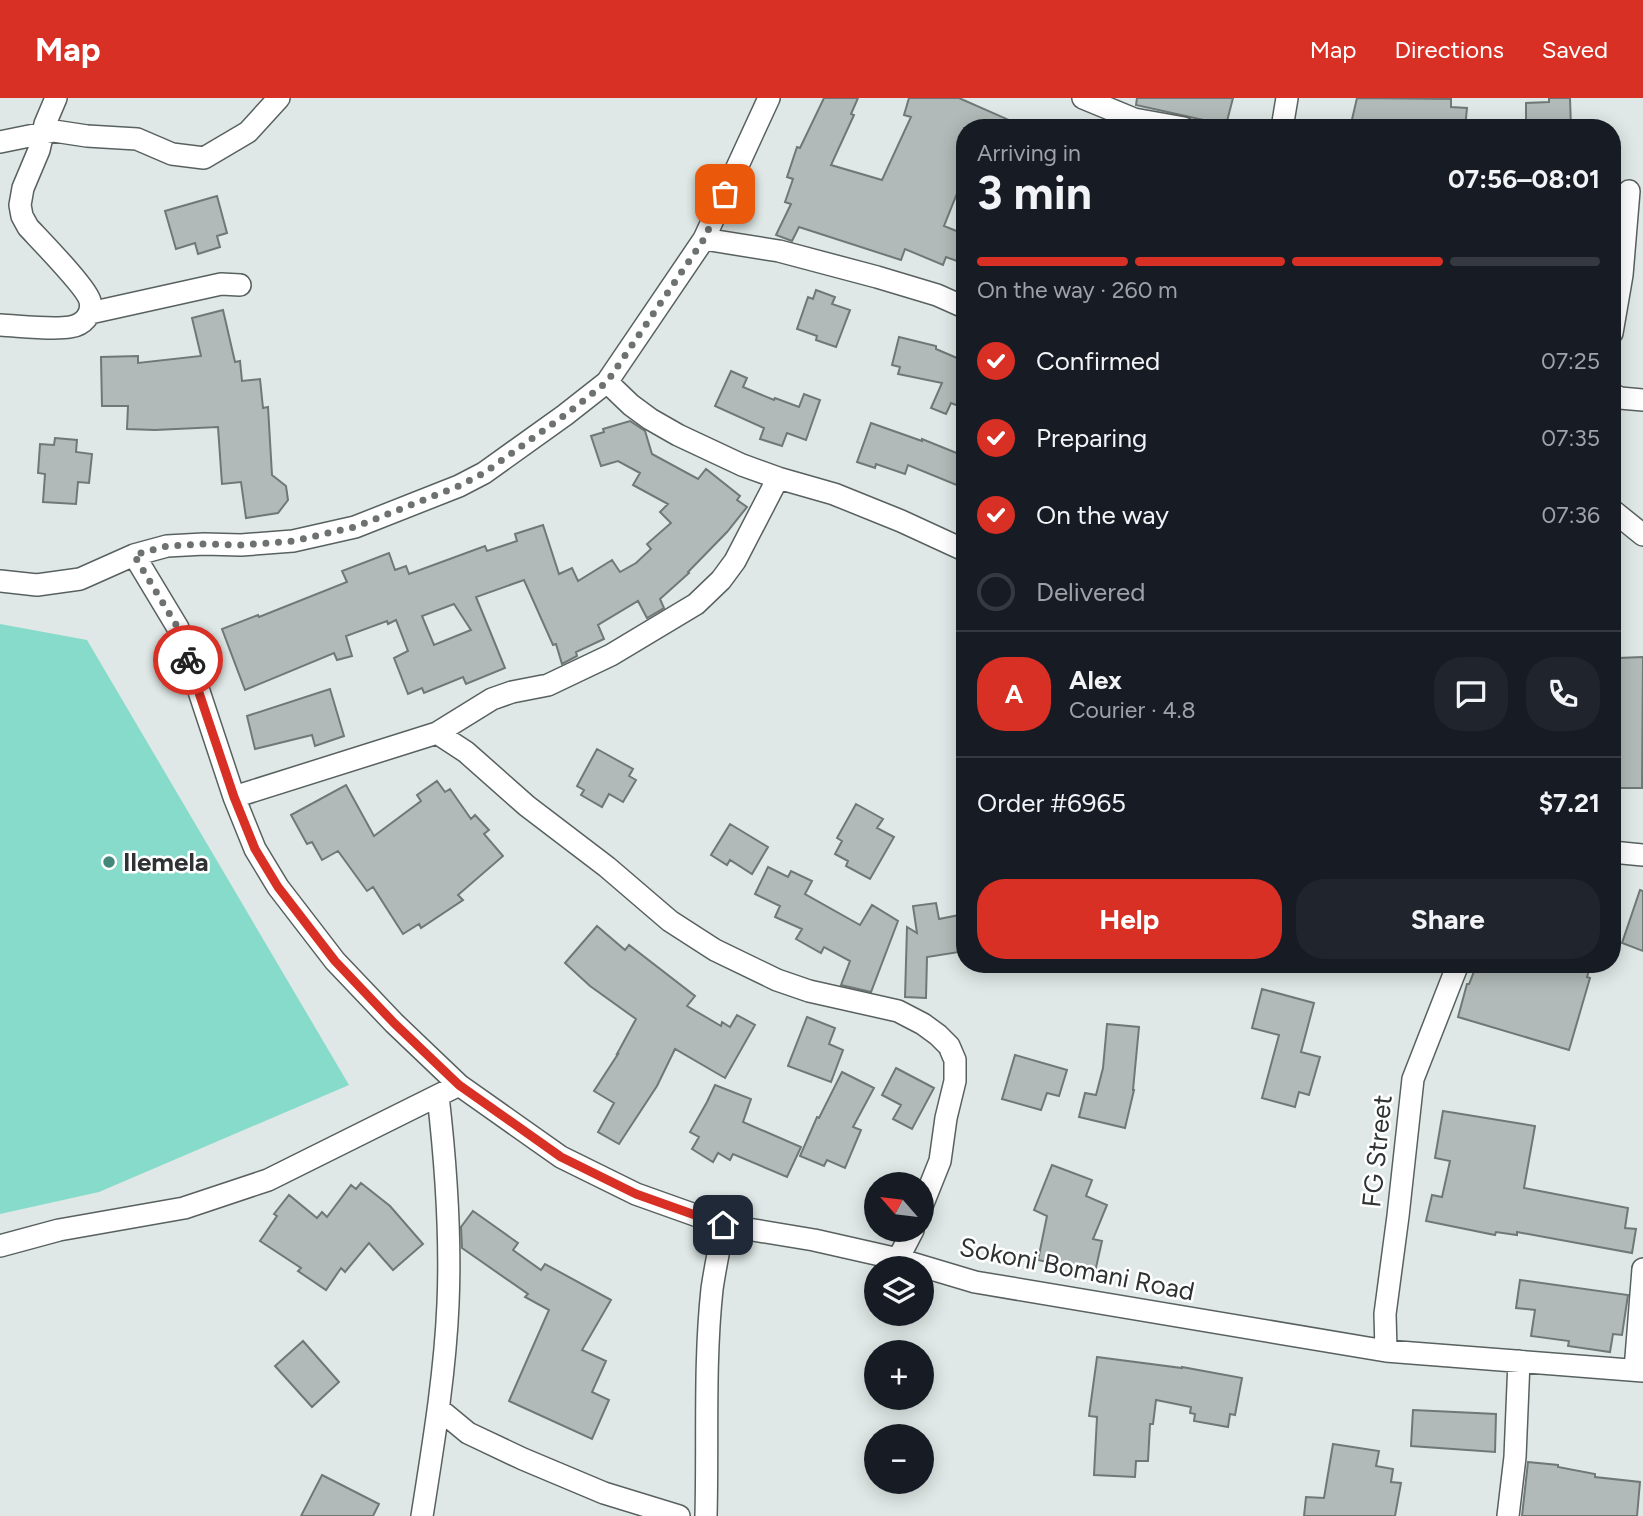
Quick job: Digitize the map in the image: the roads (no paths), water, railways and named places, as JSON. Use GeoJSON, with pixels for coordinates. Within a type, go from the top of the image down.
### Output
{"type":"FeatureCollection","features":[{"type":"Feature","properties":{"kind":"street"},"geometry":{"type":"LineString","coordinates":[[0,325],[71,327],[84,322],[90,313],[90,299],[80,284],[28,227],[20,205],[23,188],[32,171],[45,124],[56,98]]}},
{"type":"Feature","properties":{"kind":"street"},"geometry":{"type":"LineString","coordinates":[[0,142],[54,131],[137,139],[172,154],[204,158],[248,132],[279,98]]}},
{"type":"Feature","properties":{"kind":"street"},"geometry":{"type":"LineString","coordinates":[[0,581],[37,585],[79,579],[134,555],[167,546],[293,541],[366,523],[459,486],[484,473],[607,382],[704,239],[769,98]]}},
{"type":"Feature","properties":{"kind":"street"},"geometry":{"type":"LineString","coordinates":[[1083,98],[1134,119]]}},
{"type":"Feature","properties":{"kind":"street"},"geometry":{"type":"LineString","coordinates":[[1284,119],[1287,98]]}},
{"type":"Feature","properties":{"kind":"street"},"geometry":{"type":"LineString","coordinates":[[1621,281],[1628,190]]}},
{"type":"Feature","properties":{"kind":"street"},"geometry":{"type":"LineString","coordinates":[[704,239],[779,251],[923,291],[956,304]]}},
{"type":"Feature","properties":{"kind":"street"},"geometry":{"type":"LineString","coordinates":[[90,313],[221,285],[240,285]]}},
{"type":"Feature","properties":{"kind":"street"},"geometry":{"type":"LineString","coordinates":[[607,382],[631,405],[678,435],[742,465],[834,494],[956,546]]}},
{"type":"Feature","properties":{"kind":"street"},"geometry":{"type":"LineString","coordinates":[[1621,398],[1642,402]]}},
{"type":"Feature","properties":{"kind":"street"},"geometry":{"type":"LineString","coordinates":[[234,797],[437,733],[492,699],[548,684],[611,655],[696,604],[721,580],[735,561],[778,478]]}},
{"type":"Feature","properties":{"kind":"street"},"geometry":{"type":"LineString","coordinates":[[1621,517],[1643,535]]}},
{"type":"Feature","properties":{"kind":"street","name":"Sokoni Bomani Road"},"geometry":{"type":"LineString","coordinates":[[134,555],[178,628],[234,797],[255,849],[278,887],[335,961],[394,1023],[459,1085],[561,1157],[636,1194],[723,1225],[814,1240],[885,1256]]}},
{"type":"Feature","properties":{"kind":"street"},"geometry":{"type":"LineString","coordinates":[[437,733],[466,752],[527,806],[607,867],[670,920],[715,950],[777,980],[809,991],[898,1011],[938,1035],[949,1046],[956,1060],[955,1081],[940,1161],[934,1176]]}},
{"type":"Feature","properties":{"kind":"street"},"geometry":{"type":"LineString","coordinates":[[1621,853],[1643,855]]}},
{"type":"Feature","properties":{"kind":"street","name":"FG Street"},"geometry":{"type":"LineString","coordinates":[[1386,1351],[1385,1314],[1413,1079],[1454,973]]}},
{"type":"Feature","properties":{"kind":"street"},"geometry":{"type":"LineString","coordinates":[[0,1246],[59,1230],[184,1208],[268,1180],[459,1085]]}},
{"type":"Feature","properties":{"kind":"street"},"geometry":{"type":"LineString","coordinates":[[422,1516],[439,1409],[448,1304],[449,1217],[438,1096]]}},
{"type":"Feature","properties":{"kind":"street"},"geometry":{"type":"LineString","coordinates":[[706,1516],[706,1391],[712,1289],[723,1225]]}},
{"type":"Feature","properties":{"kind":"street"},"geometry":{"type":"LineString","coordinates":[[1639,1370],[1643,1269]]}},
{"type":"Feature","properties":{"kind":"street","name":"Sokoni Bomani Road"},"geometry":{"type":"LineString","coordinates":[[934,1270],[975,1282],[1386,1351],[1639,1370]]}},
{"type":"Feature","properties":{"kind":"street"},"geometry":{"type":"LineString","coordinates":[[1508,1516],[1515,1457],[1519,1361]]}},
{"type":"Feature","properties":{"kind":"street"},"geometry":{"type":"LineString","coordinates":[[439,1409],[468,1433],[604,1493],[679,1516]]}},
{"type":"Feature","properties":{"kind":"street"},"geometry":{"type":"LineString","coordinates":[[433,1445],[468,1433]]}},
{"type":"Feature","properties":{"kind":"place","name":"Ilemela"},"geometry":{"type":"Point","coordinates":[109,862]}}]}
